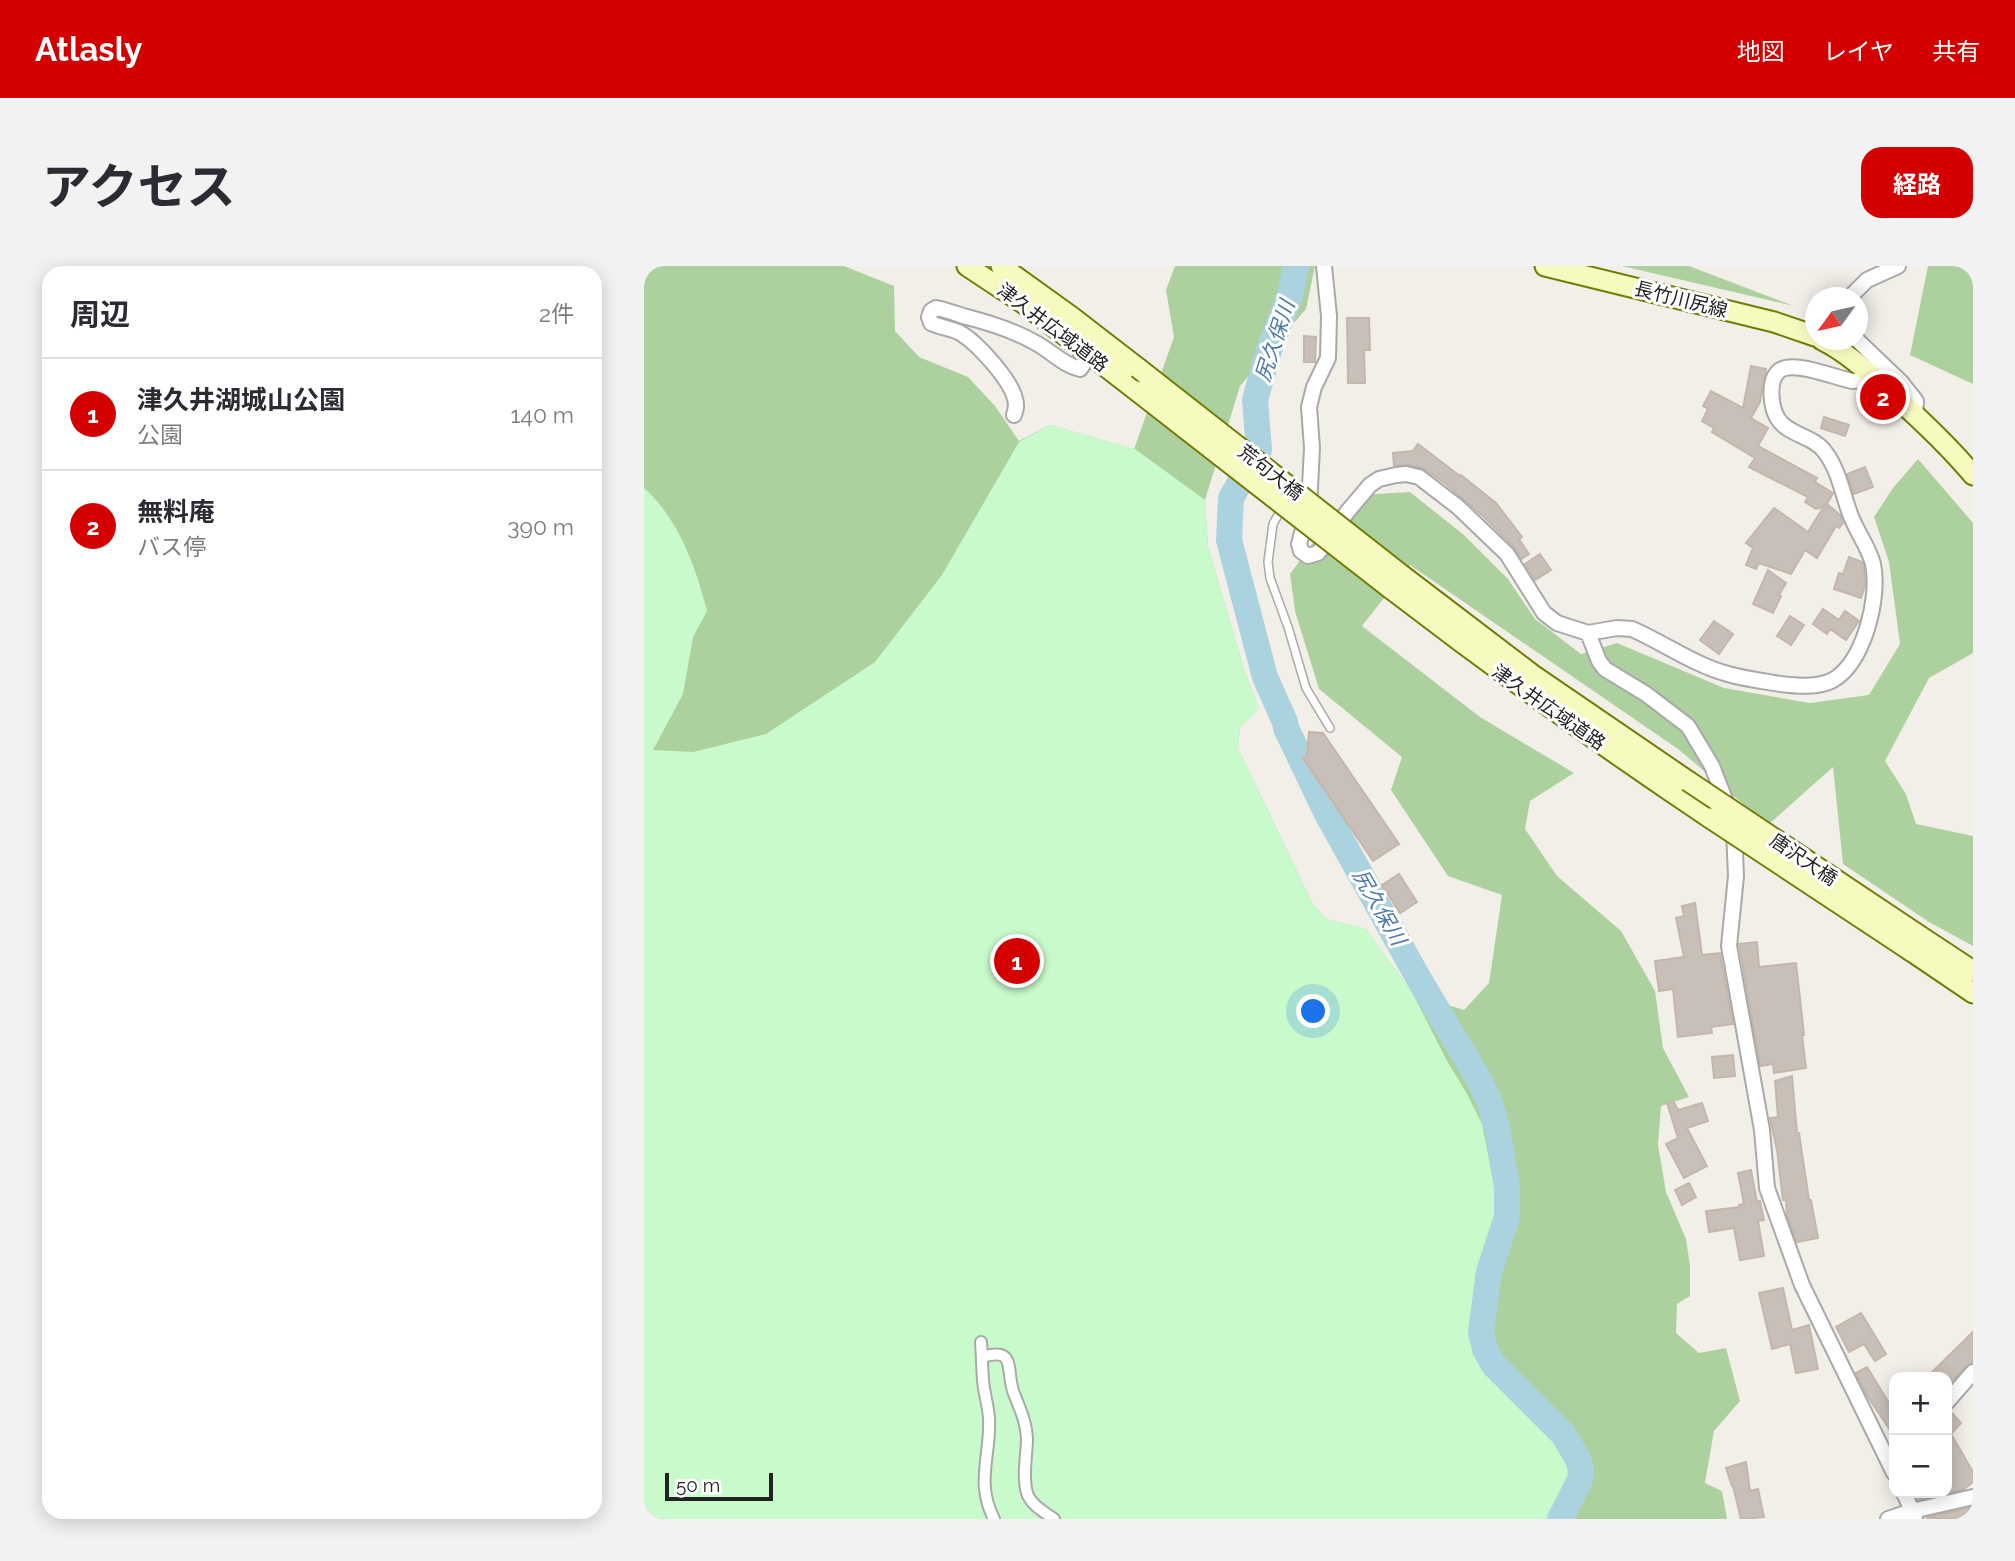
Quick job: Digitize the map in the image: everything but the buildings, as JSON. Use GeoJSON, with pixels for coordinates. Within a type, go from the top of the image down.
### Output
{"type":"FeatureCollection","features":[{"type":"Feature","properties":{"kind":"main road","name":"津久井広域道路"},"geometry":{"type":"LineString","coordinates":[[967,266],[1023,303],[1137,391]]}},
{"type":"Feature","properties":{"kind":"main road","name":"津久井広域道路"},"geometry":{"type":"LineString","coordinates":[[1001,266],[1138,368]]}},
{"type":"Feature","properties":{"kind":"main road","name":"長竹川尻線"},"geometry":{"type":"LineString","coordinates":[[1545,266],[1774,321],[1805,332]]}},
{"type":"Feature","properties":{"kind":"main road"},"geometry":{"type":"LineString","coordinates":[[1839,350],[1970,466]]}},
{"type":"Feature","properties":{"kind":"main road","name":"荒句大橋"},"geometry":{"type":"LineString","coordinates":[[1138,368],[1397,582]]}},
{"type":"Feature","properties":{"kind":"main road","name":"荒句大橋"},"geometry":{"type":"LineString","coordinates":[[1137,391],[1397,582]]}},
{"type":"Feature","properties":{"kind":"main road","name":"津久井広域道路"},"geometry":{"type":"LineString","coordinates":[[1397,582],[1688,781]]}},
{"type":"Feature","properties":{"kind":"main road","name":"津久井広域道路"},"geometry":{"type":"LineString","coordinates":[[1397,582],[1536,698],[1710,818]]}},
{"type":"Feature","properties":{"kind":"main road","name":"唐沢大橋"},"geometry":{"type":"LineString","coordinates":[[1688,781],[1916,944]]}},
{"type":"Feature","properties":{"kind":"main road","name":"唐沢大橋"},"geometry":{"type":"LineString","coordinates":[[1710,818],[1916,944]]}},
{"type":"Feature","properties":{"kind":"main road"},"geometry":{"type":"LineString","coordinates":[[1916,944],[1973,971]]}},
{"type":"Feature","properties":{"kind":"main road"},"geometry":{"type":"LineString","coordinates":[[1916,944],[1973,993]]}},
{"type":"Feature","properties":{"kind":"street"},"geometry":{"type":"LineString","coordinates":[[1324,266],[1329,316],[1328,358],[1310,397],[1310,507],[1299,544],[1305,555],[1318,553],[1370,485],[1379,479],[1395,475],[1419,477],[1458,507],[1507,554],[1544,613],[1565,627],[1588,633],[1617,628],[1632,629],[1711,668],[1755,680],[1790,685],[1822,684],[1843,673],[1854,659],[1867,628],[1873,594],[1873,566],[1865,542],[1850,515],[1832,462],[1818,445],[1779,420],[1772,405],[1774,375],[1789,368],[1818,371],[1851,381],[1874,378]]}},
{"type":"Feature","properties":{"kind":"street"},"geometry":{"type":"LineString","coordinates":[[1860,287],[1867,280],[1898,266]]}},
{"type":"Feature","properties":{"kind":"street"},"geometry":{"type":"LineString","coordinates":[[1014,415],[1016,401],[1013,392],[974,342],[959,332],[931,323],[929,317],[936,308],[987,321],[1031,340],[1071,367],[1080,369],[1090,355]]}},
{"type":"Feature","properties":{"kind":"street"},"geometry":{"type":"LineString","coordinates":[[1867,350],[1901,382],[1916,401],[1915,415]]}},
{"type":"Feature","properties":{"kind":"street"},"geometry":{"type":"LineString","coordinates":[[1588,633],[1599,662],[1605,669],[1646,694],[1688,726],[1712,766],[1725,799],[1733,821],[1736,863],[1729,946],[1762,1130],[1767,1188],[1802,1285],[1889,1450]]}},
{"type":"Feature","properties":{"kind":"street"},"geometry":{"type":"LineString","coordinates":[[981,1342],[989,1418],[985,1493],[994,1519]]}},
{"type":"Feature","properties":{"kind":"street"},"geometry":{"type":"LineString","coordinates":[[982,1357],[1000,1353],[1009,1363],[1013,1390],[1025,1419],[1028,1494],[1034,1504],[1054,1519]]}},
{"type":"Feature","properties":{"kind":"street"},"geometry":{"type":"LineString","coordinates":[[1952,1396],[1973,1372]]}},
{"type":"Feature","properties":{"kind":"street"},"geometry":{"type":"LineString","coordinates":[[1888,1519],[1914,1515],[1973,1497]]}},
{"type":"Feature","properties":{"kind":"street"},"geometry":{"type":"LineString","coordinates":[[1906,1498],[1914,1515]]}},
{"type":"Feature","properties":{"kind":"lane"},"geometry":{"type":"LineString","coordinates":[[1311,481],[1289,498],[1280,509],[1273,524],[1268,562],[1270,578],[1306,688],[1330,728]]}},
{"type":"Feature","properties":{"kind":"green space"},"geometry":{"type":"Polygon","coordinates":[[[644,266],[844,266],[894,286],[895,331],[919,357],[968,377],[995,406],[1019,441],[1050,425],[1134,449],[1174,337],[1166,290],[1175,266],[1315,266],[1306,309],[1240,386],[1205,500],[1208,547],[1245,673],[1259,708],[1240,727],[1238,748],[1312,903],[1326,919],[1366,929],[1413,994],[1464,1010],[1489,983],[1502,895],[1448,876],[1391,790],[1402,757],[1319,689],[1295,611],[1290,574],[1338,509],[1375,494],[1410,492],[1464,535],[1508,579],[1535,619],[1581,654],[1617,643],[1724,688],[1810,703],[1869,695],[1900,644],[1889,562],[1874,517],[1893,488],[1918,459],[1973,523],[1973,653],[1929,678],[1885,761],[1906,794],[1916,824],[1973,836],[1973,946],[1929,922],[1843,864],[1833,767],[1768,825],[1678,749],[1410,565],[1362,626],[1480,717],[1574,773],[1530,801],[1525,829],[1557,876],[1621,931],[1655,991],[1663,1048],[1689,1097],[1661,1106],[1658,1145],[1666,1192],[1686,1239],[1690,1266],[1690,1296],[1677,1304],[1676,1333],[1699,1353],[1726,1348],[1740,1401],[1714,1431],[1705,1483],[1722,1491],[1727,1519],[644,1519],[644,266]]]}},
{"type":"Feature","properties":{"kind":"green space"},"geometry":{"type":"Polygon","coordinates":[[[1622,266],[1689,266],[1794,306],[1622,266]]]}},
{"type":"Feature","properties":{"kind":"green space"},"geometry":{"type":"Polygon","coordinates":[[[1928,266],[1973,266],[1973,384],[1910,355],[1928,266]]]}},
{"type":"Feature","properties":{"kind":"green space"},"geometry":{"type":"Polygon","coordinates":[[[1050,425],[1135,449],[1205,500],[1208,547],[1245,673],[1259,708],[1240,727],[1238,748],[1312,903],[1326,919],[1366,929],[1413,994],[1482,1124],[1494,1185],[1494,1216],[1477,1267],[1469,1334],[1484,1369],[1549,1432],[1569,1459],[1573,1470],[1571,1483],[1549,1519],[644,1519],[644,488],[676,528],[697,577],[707,611],[693,637],[683,694],[653,750],[693,752],[766,734],[875,662],[942,575],[1019,442],[1050,425]]]}},
{"type":"Feature","properties":{"kind":"waterway","name":"尻久保川"},"geometry":{"type":"LineString","coordinates":[[1296,266],[1290,295],[1269,350],[1255,400],[1259,450],[1231,498],[1229,540],[1265,677],[1286,728],[1327,814],[1489,1100],[1497,1127],[1507,1187],[1507,1217],[1489,1272],[1481,1332],[1485,1349],[1493,1364],[1563,1434],[1578,1459],[1580,1480],[1560,1519]]}},
{"type":"Feature","properties":{"kind":"place","name":"無料庵"},"geometry":{"type":"Point","coordinates":[1883,397]}},
{"type":"Feature","properties":{"kind":"place","name":"津久井湖城山公園"},"geometry":{"type":"Point","coordinates":[1017,961]}}]}
